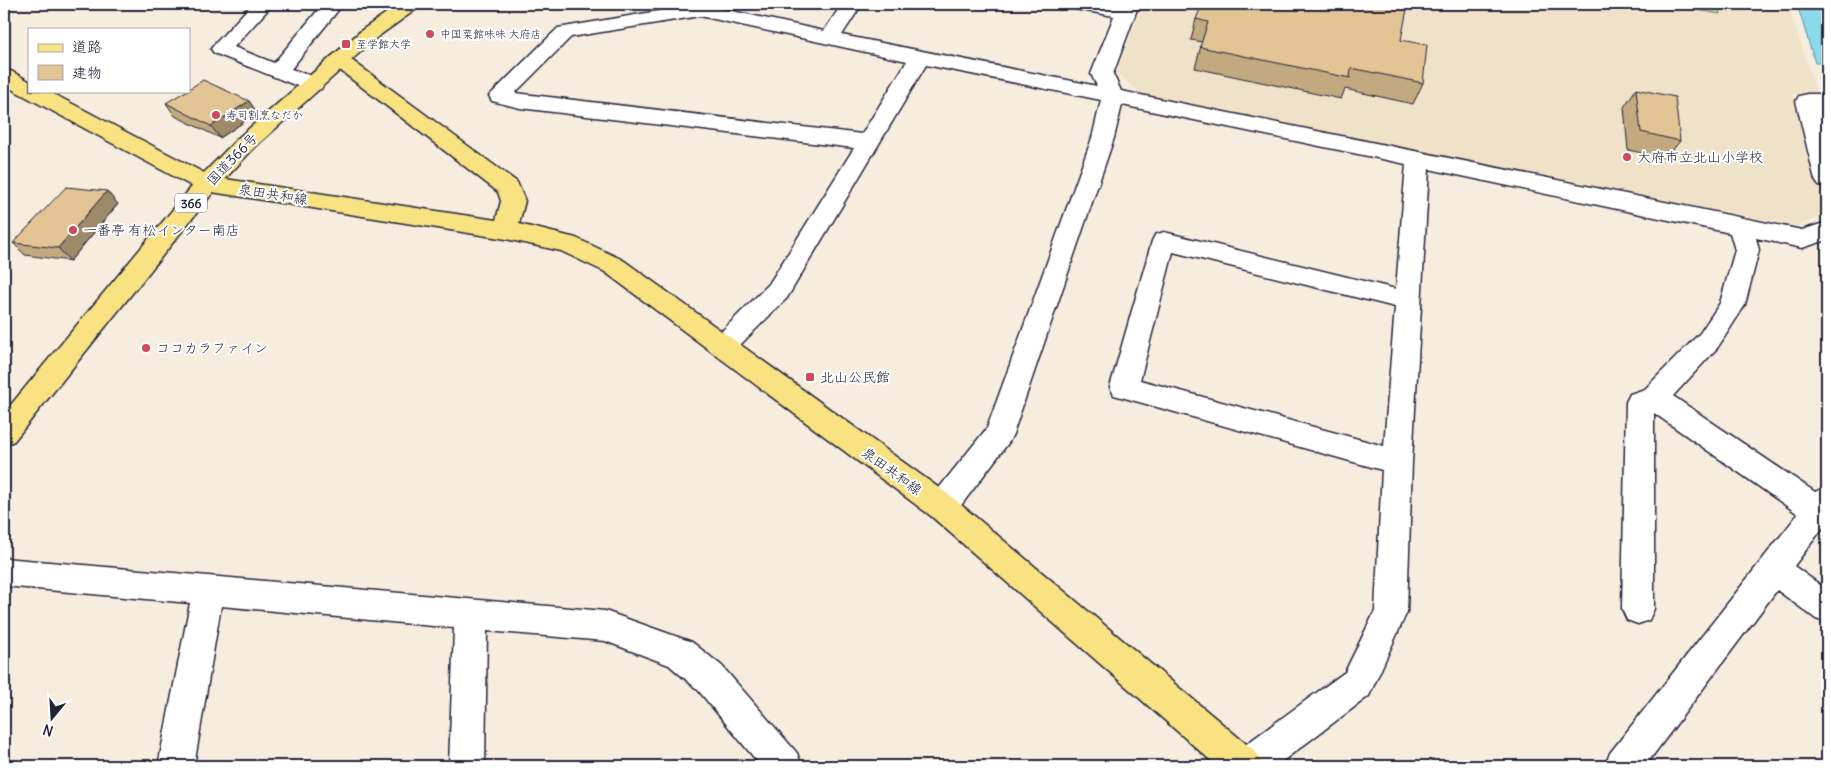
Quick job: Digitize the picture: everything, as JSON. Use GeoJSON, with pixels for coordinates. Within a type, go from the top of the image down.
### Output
{"type":"FeatureCollection","features":[{"type":"Feature","properties":{"kind":"main road","name":"国道366号"},"geometry":{"type":"LineString","coordinates":[[4,433],[207,184],[245,144],[339,60],[369,34],[411,4]]}},
{"type":"Feature","properties":{"kind":"main road"},"geometry":{"type":"LineString","coordinates":[[339,60],[509,188],[512,201],[506,230]]}},
{"type":"Feature","properties":{"kind":"main road","name":"泉田共和線"},"geometry":{"type":"LineString","coordinates":[[4,76],[28,90]]}},
{"type":"Feature","properties":{"kind":"main road","name":"泉田共和線"},"geometry":{"type":"LineString","coordinates":[[32,92],[207,184],[506,230],[567,244],[614,266],[942,507],[1245,766]]}},
{"type":"Feature","properties":{"kind":"street"},"geometry":{"type":"LineString","coordinates":[[263,4],[221,49],[313,84]]}},
{"type":"Feature","properties":{"kind":"street"},"geometry":{"type":"LineString","coordinates":[[278,72],[333,4]]}},
{"type":"Feature","properties":{"kind":"street"},"geometry":{"type":"LineString","coordinates":[[830,38],[852,4]]}},
{"type":"Feature","properties":{"kind":"street"},"geometry":{"type":"LineString","coordinates":[[942,507],[998,434],[1103,138],[1113,96],[1102,74],[1127,8],[1077,4]]}},
{"type":"Feature","properties":{"kind":"street"},"geometry":{"type":"LineString","coordinates":[[868,142],[500,96],[565,32],[700,10],[920,58],[1113,96],[1802,239],[1827,231]]}},
{"type":"Feature","properties":{"kind":"street"},"geometry":{"type":"LineString","coordinates":[[722,346],[778,291],[920,58]]}},
{"type":"Feature","properties":{"kind":"street"},"geometry":{"type":"LineString","coordinates":[[1827,100],[1808,101],[1827,180]]}},
{"type":"Feature","properties":{"kind":"street"},"geometry":{"type":"LineString","coordinates":[[1245,766],[1356,684],[1391,612],[1397,462],[1418,160]]}},
{"type":"Feature","properties":{"kind":"street"},"geometry":{"type":"LineString","coordinates":[[1638,609],[1640,402],[1654,398],[1709,340],[1732,305],[1747,250],[1741,226]]}},
{"type":"Feature","properties":{"kind":"street"},"geometry":{"type":"LineString","coordinates":[[1397,462],[1124,387],[1164,241],[1408,301]]}},
{"type":"Feature","properties":{"kind":"street"},"geometry":{"type":"LineString","coordinates":[[1623,766],[1823,505],[1654,398]]}},
{"type":"Feature","properties":{"kind":"street"},"geometry":{"type":"LineString","coordinates":[[1773,570],[1827,608]]}},
{"type":"Feature","properties":{"kind":"street"},"geometry":{"type":"LineString","coordinates":[[4,572],[605,626],[680,653],[710,678],[784,766]]}},
{"type":"Feature","properties":{"kind":"street"},"geometry":{"type":"LineString","coordinates":[[176,766],[208,590]]}},
{"type":"Feature","properties":{"kind":"street"},"geometry":{"type":"LineString","coordinates":[[467,766],[471,614]]}},
{"type":"Feature","properties":{"kind":"shaded area","name":"大府市立北山小学校"},"geometry":{"type":"Polygon","coordinates":[[[1143,4],[1788,4],[1816,92],[1792,94],[1826,215],[1796,226],[1148,99],[1116,73],[1143,4]]]}},
{"type":"Feature","properties":{"kind":"green space"},"geometry":{"type":"Polygon","coordinates":[[[1663,4],[1718,4],[1720,14],[1663,4]]]}},
{"type":"Feature","properties":{"kind":"water"},"geometry":{"type":"Polygon","coordinates":[[[1797,4],[1827,4],[1827,63],[1815,63],[1797,4]]]}},
{"type":"Feature","properties":{"kind":"building"},"geometry":{"type":"Polygon","coordinates":[[[1202,4],[1408,4],[1401,40],[1427,45],[1423,83],[1351,68],[1350,78],[1200,47],[1208,22],[1196,19],[1202,4]]]}},
{"type":"Feature","properties":{"kind":"building"},"geometry":{"type":"Polygon","coordinates":[[[203,80],[249,101],[211,126],[166,103],[184,92],[190,92],[190,88],[203,80]]]}},
{"type":"Feature","properties":{"kind":"building"},"geometry":{"type":"Polygon","coordinates":[[[1636,89],[1675,97],[1680,141],[1641,132],[1636,89]]]}},
{"type":"Feature","properties":{"kind":"building"},"geometry":{"type":"Polygon","coordinates":[[[66,187],[107,191],[58,248],[13,243],[66,187]]]}},
{"type":"Feature","properties":{"kind":"place","name":"中国菜館味味 大府店"},"geometry":{"type":"Point","coordinates":[430,34]}},
{"type":"Feature","properties":{"kind":"place","name":"至学館大学"},"geometry":{"type":"Point","coordinates":[346,44]}},
{"type":"Feature","properties":{"kind":"place","name":"寿司割烹なだか"},"geometry":{"type":"Point","coordinates":[216,115]}},
{"type":"Feature","properties":{"kind":"place","name":"大府市立北山小学校"},"geometry":{"type":"Point","coordinates":[1627,157]}},
{"type":"Feature","properties":{"kind":"place","name":"一番亭 有松インター南店"},"geometry":{"type":"Point","coordinates":[73,230]}},
{"type":"Feature","properties":{"kind":"place","name":"ココカラファイン"},"geometry":{"type":"Point","coordinates":[146,348]}},
{"type":"Feature","properties":{"kind":"place","name":"北山公民館"},"geometry":{"type":"Point","coordinates":[810,377]}}]}
